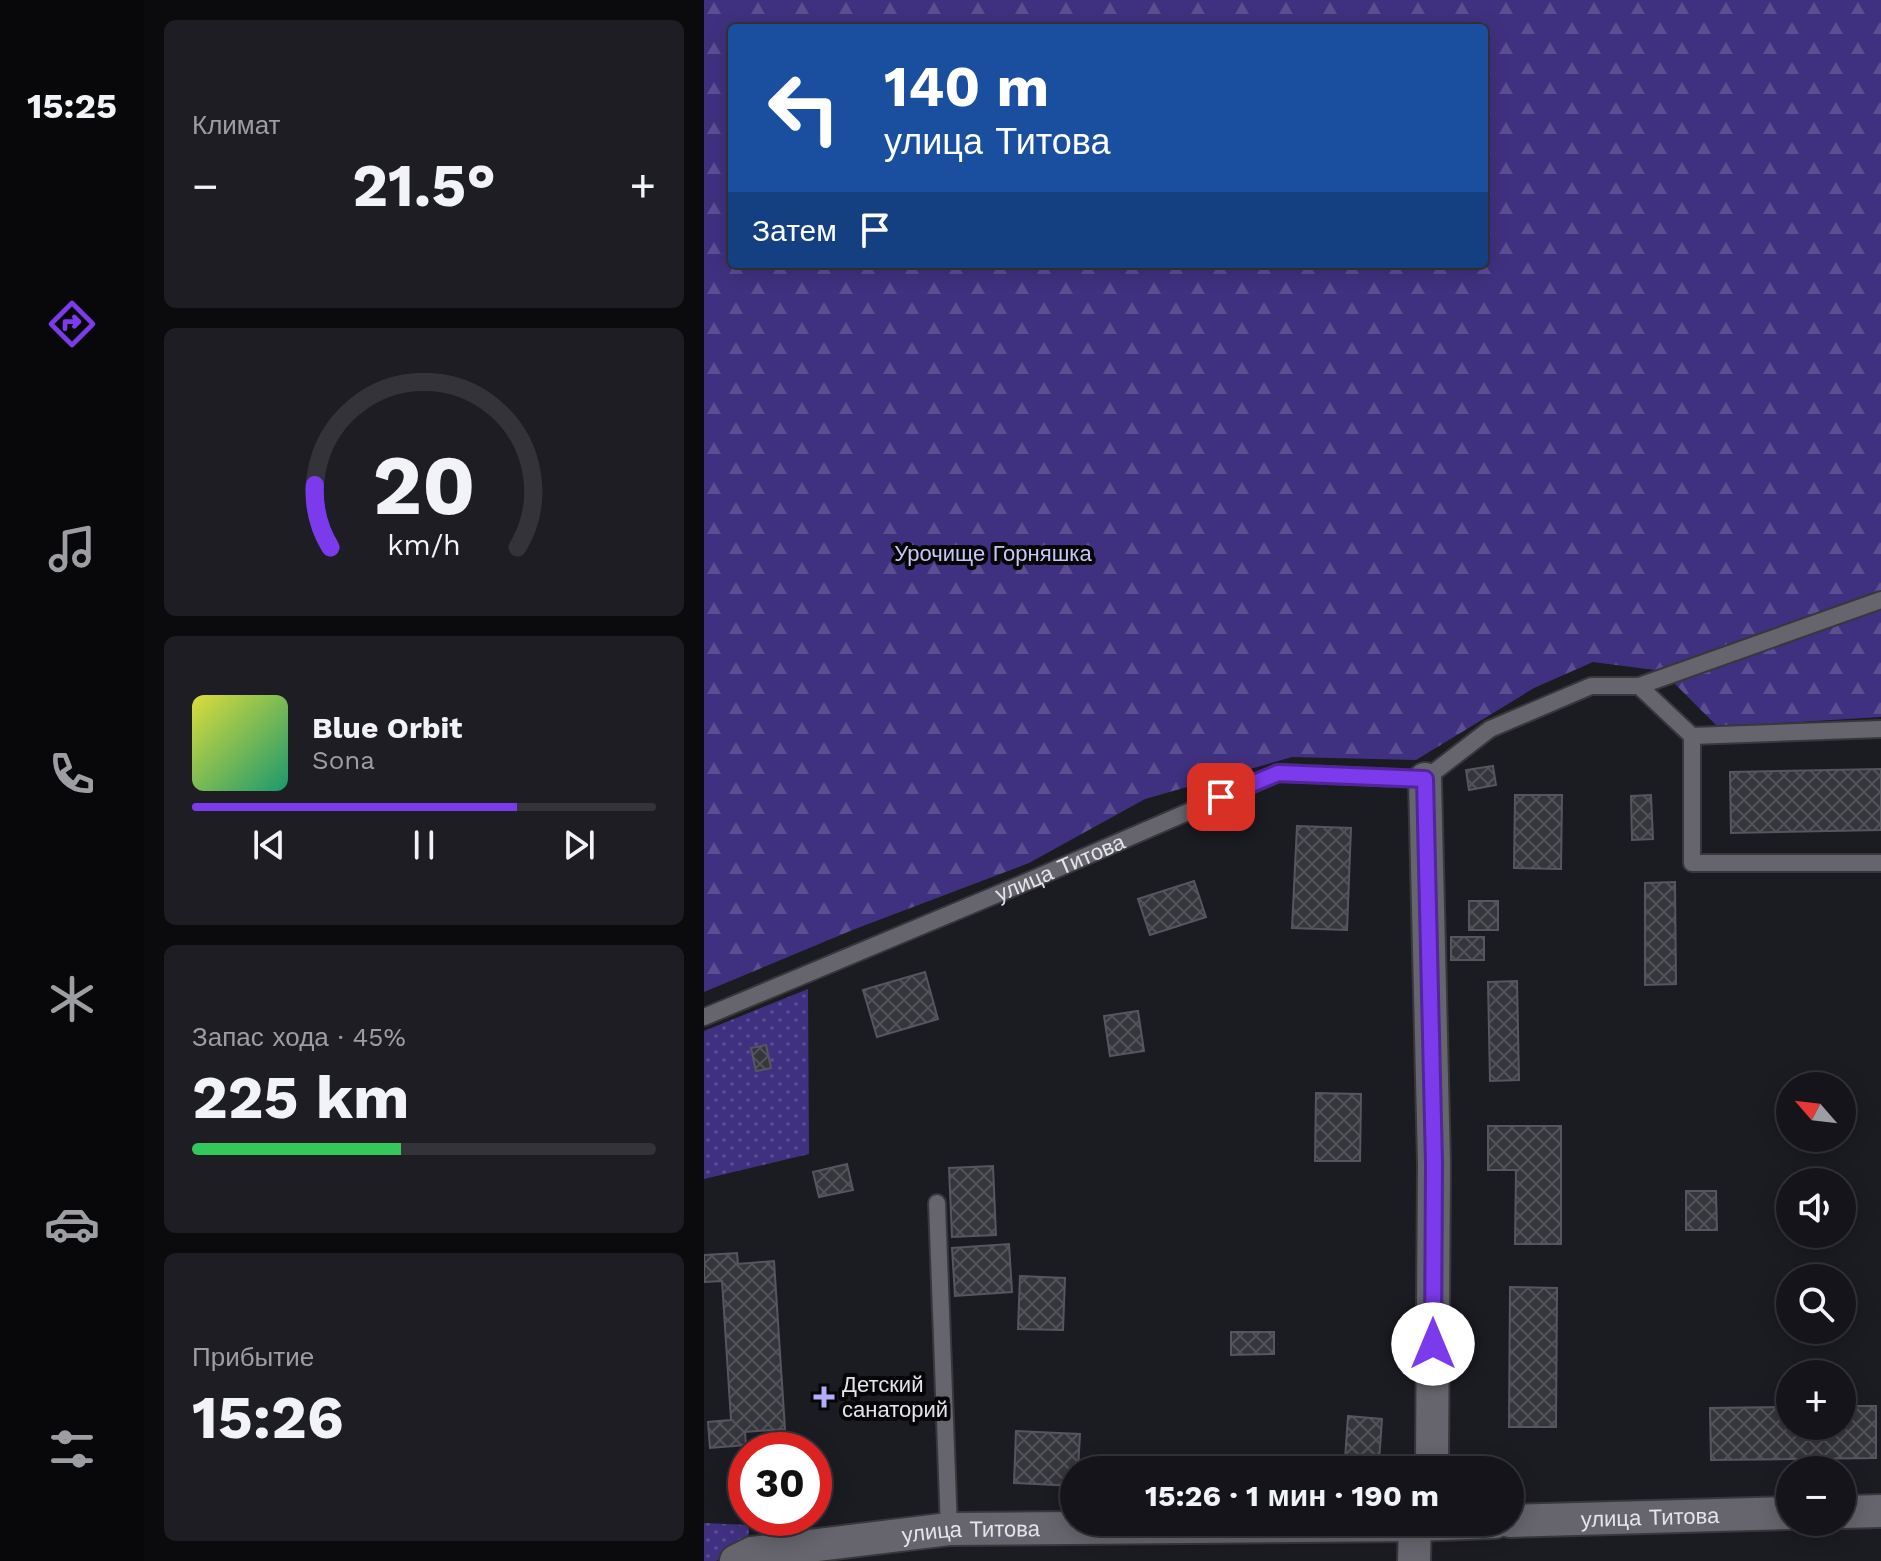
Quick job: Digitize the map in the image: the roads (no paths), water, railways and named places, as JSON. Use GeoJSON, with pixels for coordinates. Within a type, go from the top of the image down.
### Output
{"type":"FeatureCollection","features":[{"type":"Feature","properties":{"kind":"street"},"geometry":{"type":"LineString","coordinates":[[1425,779],[1434,1164],[1432,1456]]}},
{"type":"Feature","properties":{"kind":"street"},"geometry":{"type":"LineString","coordinates":[[1856,1512],[1881,1511]]}},
{"type":"Feature","properties":{"kind":"street","name":"улица Титова"},"geometry":{"type":"LineString","coordinates":[[1524,1521],[1776,1513]]}},
{"type":"Feature","properties":{"kind":"street","name":"улица Титова"},"geometry":{"type":"LineString","coordinates":[[736,1561],[752,1553],[949,1529],[1060,1528]]}},
{"type":"Feature","properties":{"kind":"street"},"geometry":{"type":"LineString","coordinates":[[1414,1536],[1414,1561]]}},
{"type":"Feature","properties":{"kind":"lane"},"geometry":{"type":"LineString","coordinates":[[1425,779],[1490,729],[1591,686],[1639,686],[1881,600]]}},
{"type":"Feature","properties":{"kind":"lane"},"geometry":{"type":"LineString","coordinates":[[1639,686],[1692,736],[1881,729]]}},
{"type":"Feature","properties":{"kind":"lane"},"geometry":{"type":"LineString","coordinates":[[1692,736],[1692,863],[1881,863]]}},
{"type":"Feature","properties":{"kind":"lane","name":"улица Титова"},"geometry":{"type":"LineString","coordinates":[[704,1017],[1278,773],[1425,779]]}},
{"type":"Feature","properties":{"kind":"lane"},"geometry":{"type":"LineString","coordinates":[[937,1203],[949,1529]]}},
{"type":"Feature","properties":{"kind":"place","name":"Детский санаторий"},"geometry":{"type":"Point","coordinates":[824,1397]}},
{"type":"Feature","properties":{"kind":"park label","name":"Урочище Горняшка"},"geometry":{"type":"Point","coordinates":[993,553]}}]}
